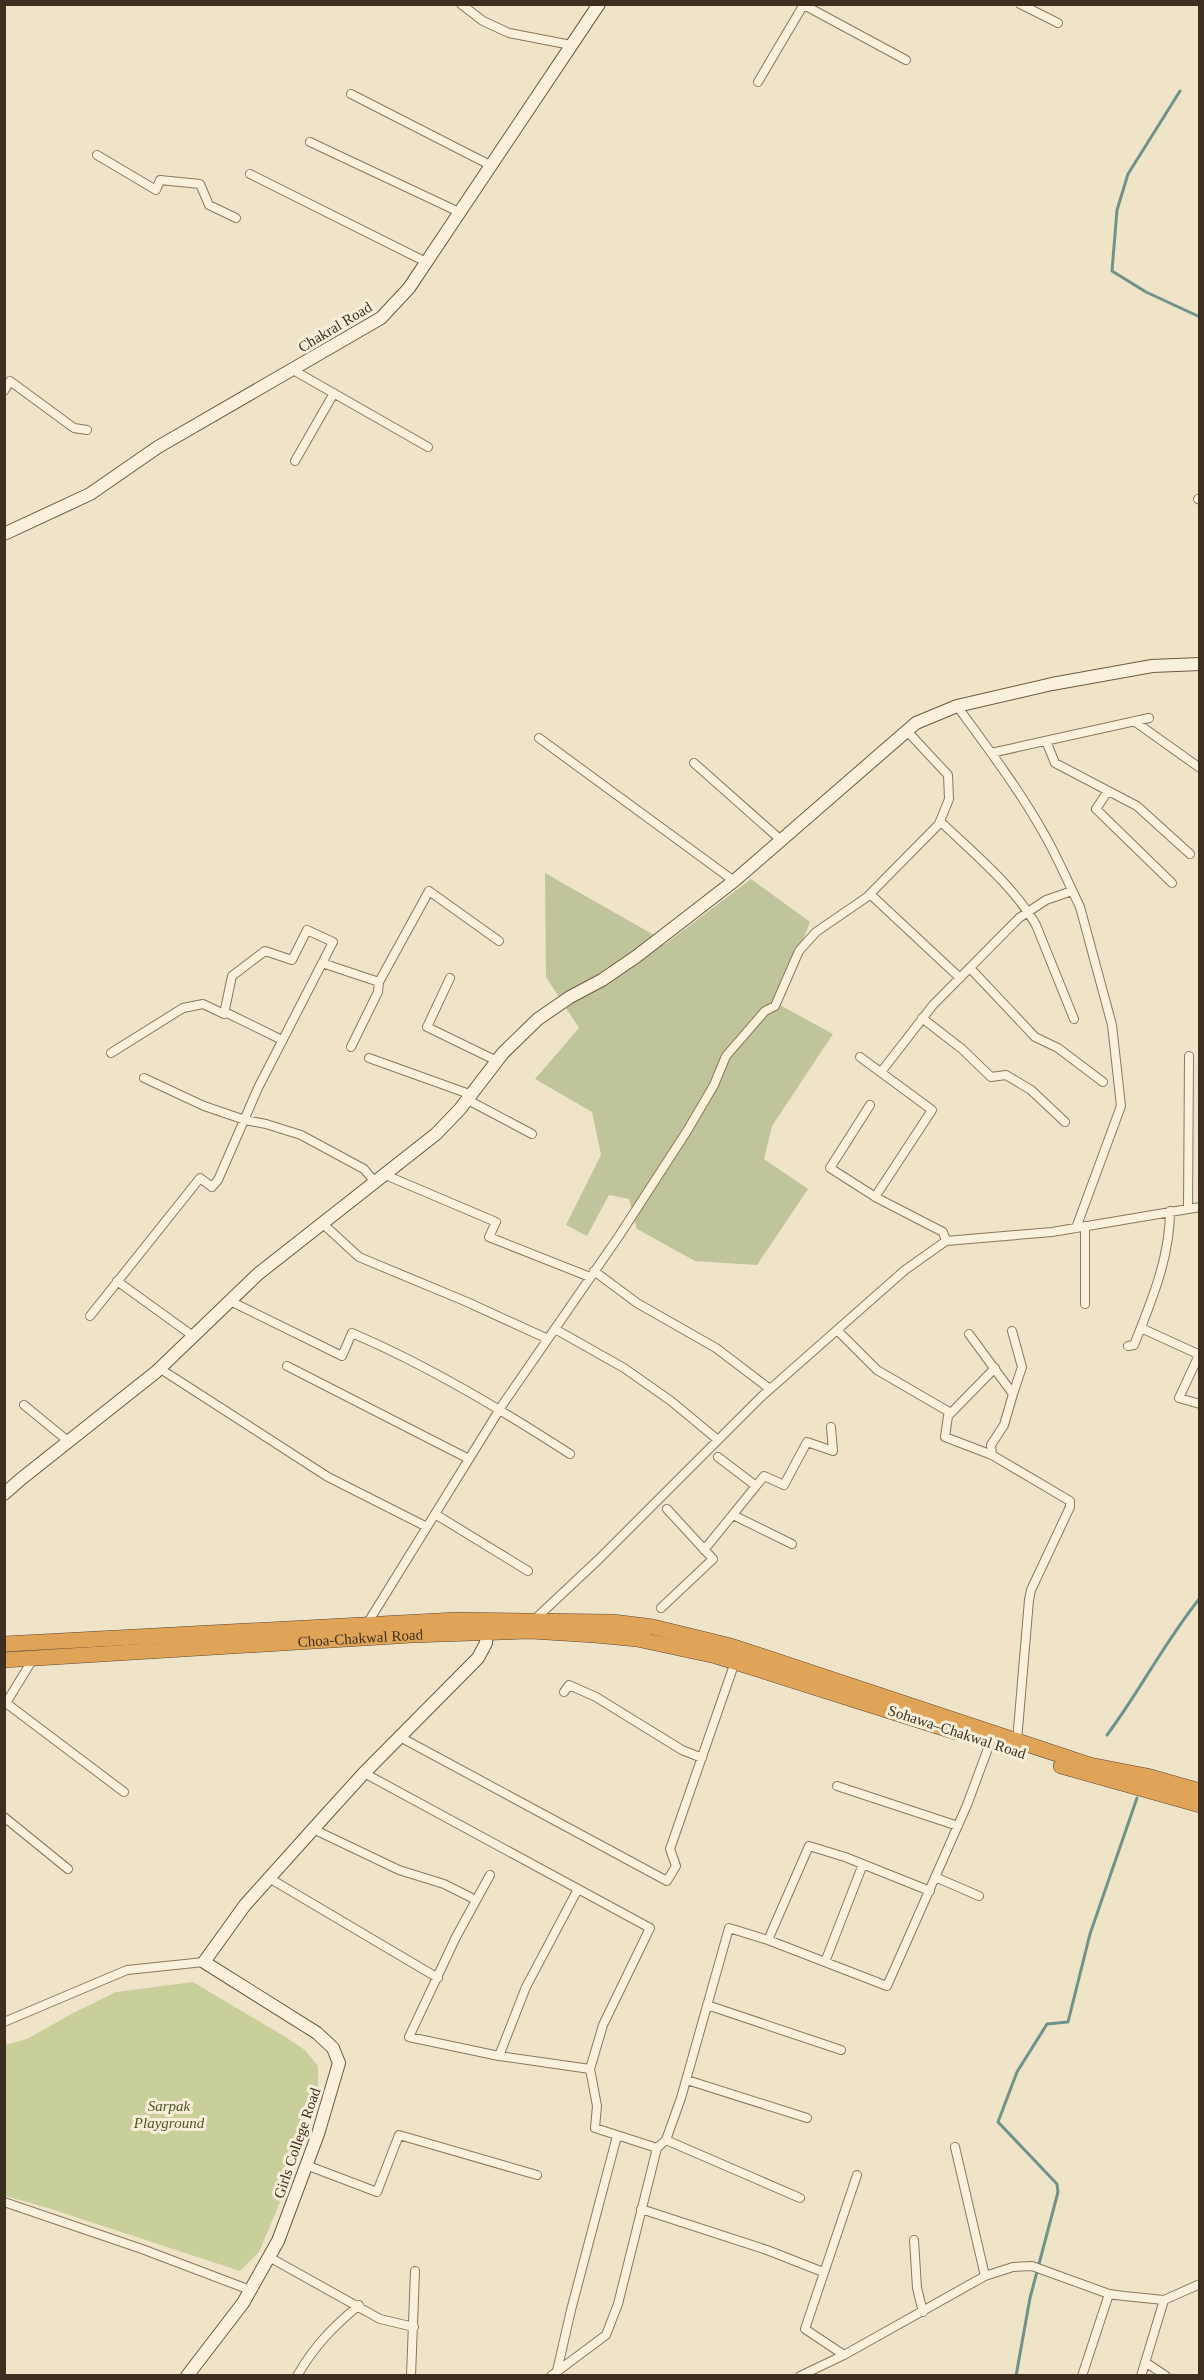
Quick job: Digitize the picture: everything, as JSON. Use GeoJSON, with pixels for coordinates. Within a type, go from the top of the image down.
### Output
{"type":"FeatureCollection","features":[{"type":"Feature","properties":{"kind":"highway"},"geometry":{"type":"LineString","coordinates":[[4,1644],[368,1624],[487,1627],[533,1621],[613,1622],[692,1635],[1090,1765],[1147,1776],[1200,1791]]}},
{"type":"Feature","properties":{"kind":"highway","name":"Choa-Chakwal Road"},"geometry":{"type":"LineString","coordinates":[[4,1660],[354,1638],[487,1627],[637,1639],[716,1656]]}},
{"type":"Feature","properties":{"kind":"highway","name":"Sohawa–Chakwal Road"},"geometry":{"type":"LineString","coordinates":[[716,1656],[1089,1776],[1200,1805]]}},
{"type":"Feature","properties":{"kind":"street"},"geometry":{"type":"LineString","coordinates":[[461,4],[483,21],[509,33],[571,45]]}},
{"type":"Feature","properties":{"kind":"street","name":"Chakral Road"},"geometry":{"type":"LineString","coordinates":[[4,534],[90,494],[158,447],[381,318],[409,288],[599,4]]}},
{"type":"Feature","properties":{"kind":"street"},"geometry":{"type":"LineString","coordinates":[[1020,4],[1059,23]]}},
{"type":"Feature","properties":{"kind":"street"},"geometry":{"type":"LineString","coordinates":[[758,82],[804,5],[906,60]]}},
{"type":"Feature","properties":{"kind":"street"},"geometry":{"type":"LineString","coordinates":[[351,94],[490,165]]}},
{"type":"Feature","properties":{"kind":"street"},"geometry":{"type":"LineString","coordinates":[[310,141],[459,212]]}},
{"type":"Feature","properties":{"kind":"street"},"geometry":{"type":"LineString","coordinates":[[97,155],[156,190],[160,180],[200,184],[209,205],[236,218]]}},
{"type":"Feature","properties":{"kind":"street"},"geometry":{"type":"LineString","coordinates":[[250,174],[426,262]]}},
{"type":"Feature","properties":{"kind":"street"},"geometry":{"type":"LineString","coordinates":[[293,370],[428,447]]}},
{"type":"Feature","properties":{"kind":"street"},"geometry":{"type":"LineString","coordinates":[[4,391],[10,381],[74,428],[87,430]]}},
{"type":"Feature","properties":{"kind":"street"},"geometry":{"type":"LineString","coordinates":[[295,461],[334,393]]}},
{"type":"Feature","properties":{"kind":"street"},"geometry":{"type":"LineString","coordinates":[[6,1491],[159,1368],[258,1274],[436,1134],[470,1097],[497,1061],[538,1019],[637,956],[734,881],[916,723],[957,706],[1052,684],[1152,666],[1200,664]]}},
{"type":"Feature","properties":{"kind":"street"},"geometry":{"type":"LineString","coordinates":[[957,706],[992,753],[1044,833],[1080,907],[1112,1025],[1121,1106],[1081,1227],[1085,1304]]}},
{"type":"Feature","properties":{"kind":"street"},"geometry":{"type":"LineString","coordinates":[[992,753],[1149,718]]}},
{"type":"Feature","properties":{"kind":"street"},"geometry":{"type":"LineString","coordinates":[[1134,722],[1200,768]]}},
{"type":"Feature","properties":{"kind":"street"},"geometry":{"type":"LineString","coordinates":[[368,1624],[500,1409],[687,1131],[714,1085],[726,1056],[765,1011],[775,1006],[799,951],[816,932],[870,894],[940,821],[949,799],[948,775],[907,731]]}},
{"type":"Feature","properties":{"kind":"street"},"geometry":{"type":"LineString","coordinates":[[539,738],[734,881]]}},
{"type":"Feature","properties":{"kind":"street"},"geometry":{"type":"LineString","coordinates":[[1046,741],[1055,763],[1137,806],[1190,854]]}},
{"type":"Feature","properties":{"kind":"street"},"geometry":{"type":"LineString","coordinates":[[694,763],[782,841]]}},
{"type":"Feature","properties":{"kind":"street"},"geometry":{"type":"LineString","coordinates":[[1108,791],[1096,809],[1172,883]]}},
{"type":"Feature","properties":{"kind":"street"},"geometry":{"type":"LineString","coordinates":[[940,821],[984,863],[1029,912],[1074,1019]]}},
{"type":"Feature","properties":{"kind":"street"},"geometry":{"type":"LineString","coordinates":[[351,1047],[378,992],[379,982],[429,891],[500,941]]}},
{"type":"Feature","properties":{"kind":"street"},"geometry":{"type":"LineString","coordinates":[[881,1072],[922,1018],[1019,918],[1046,900],[1072,891]]}},
{"type":"Feature","properties":{"kind":"street"},"geometry":{"type":"LineString","coordinates":[[870,894],[960,978]]}},
{"type":"Feature","properties":{"kind":"street"},"geometry":{"type":"LineString","coordinates":[[90,1316],[200,1178],[212,1186],[218,1180],[258,1088],[333,942],[306,930],[292,960],[265,951],[232,976],[225,1012]]}},
{"type":"Feature","properties":{"kind":"street"},"geometry":{"type":"LineString","coordinates":[[322,963],[379,982]]}},
{"type":"Feature","properties":{"kind":"street"},"geometry":{"type":"LineString","coordinates":[[970,968],[1035,1037],[1058,1048],[1103,1082]]}},
{"type":"Feature","properties":{"kind":"street"},"geometry":{"type":"LineString","coordinates":[[450,978],[427,1027],[497,1061]]}},
{"type":"Feature","properties":{"kind":"street"},"geometry":{"type":"LineString","coordinates":[[111,1053],[183,1008],[203,1004],[224,1014],[225,1012],[282,1040]]}},
{"type":"Feature","properties":{"kind":"street"},"geometry":{"type":"LineString","coordinates":[[922,1018],[991,1077],[1006,1075],[1031,1090],[1065,1122]]}},
{"type":"Feature","properties":{"kind":"street"},"geometry":{"type":"LineString","coordinates":[[1188,1209],[1189,1056]]}},
{"type":"Feature","properties":{"kind":"street"},"geometry":{"type":"LineString","coordinates":[[861,1057],[932,1110],[875,1197]]}},
{"type":"Feature","properties":{"kind":"street"},"geometry":{"type":"LineString","coordinates":[[369,1058],[470,1097],[532,1134]]}},
{"type":"Feature","properties":{"kind":"street"},"geometry":{"type":"LineString","coordinates":[[144,1078],[204,1106],[301,1135],[379,1178],[496,1222],[489,1237],[592,1274],[637,1303],[716,1348],[770,1389]]}},
{"type":"Feature","properties":{"kind":"street"},"geometry":{"type":"LineString","coordinates":[[870,1105],[830,1168],[875,1197],[943,1232],[946,1241]]}},
{"type":"Feature","properties":{"kind":"street"},"geometry":{"type":"LineString","coordinates":[[533,1621],[599,1559],[770,1389],[905,1270],[946,1241],[1052,1232],[1200,1207]]}},
{"type":"Feature","properties":{"kind":"street"},"geometry":{"type":"LineString","coordinates":[[1128,1346],[1134,1345],[1165,1257],[1170,1231],[1170,1211]]}},
{"type":"Feature","properties":{"kind":"street"},"geometry":{"type":"LineString","coordinates":[[322,1223],[359,1257],[548,1339]]}},
{"type":"Feature","properties":{"kind":"street"},"geometry":{"type":"LineString","coordinates":[[117,1281],[193,1336]]}},
{"type":"Feature","properties":{"kind":"street"},"geometry":{"type":"LineString","coordinates":[[230,1301],[342,1356],[352,1333],[438,1374],[500,1409],[570,1454]]}},
{"type":"Feature","properties":{"kind":"street"},"geometry":{"type":"LineString","coordinates":[[1141,1328],[1199,1355],[1179,1398],[1200,1404]]}},
{"type":"Feature","properties":{"kind":"street"},"geometry":{"type":"LineString","coordinates":[[555,1329],[624,1368],[671,1401],[718,1440]]}},
{"type":"Feature","properties":{"kind":"street"},"geometry":{"type":"LineString","coordinates":[[837,1330],[877,1370],[951,1413]]}},
{"type":"Feature","properties":{"kind":"street"},"geometry":{"type":"LineString","coordinates":[[992,1455],[991,1445],[1004,1425],[1022,1367],[1012,1331]]}},
{"type":"Feature","properties":{"kind":"street"},"geometry":{"type":"LineString","coordinates":[[969,1334],[1013,1394]]}},
{"type":"Feature","properties":{"kind":"street"},"geometry":{"type":"LineString","coordinates":[[287,1366],[469,1460]]}},
{"type":"Feature","properties":{"kind":"street"},"geometry":{"type":"LineString","coordinates":[[159,1368],[328,1477],[427,1527]]}},
{"type":"Feature","properties":{"kind":"street"},"geometry":{"type":"LineString","coordinates":[[995,1368],[951,1413],[945,1437],[992,1455],[1070,1501],[1066,1516],[1031,1590],[1017,1741]]}},
{"type":"Feature","properties":{"kind":"street"},"geometry":{"type":"LineString","coordinates":[[24,1405],[68,1441]]}},
{"type":"Feature","properties":{"kind":"street"},"geometry":{"type":"LineString","coordinates":[[704,1550],[764,1476],[783,1485],[807,1442],[833,1451],[831,1427]]}},
{"type":"Feature","properties":{"kind":"street"},"geometry":{"type":"LineString","coordinates":[[718,1457],[756,1486]]}},
{"type":"Feature","properties":{"kind":"street"},"geometry":{"type":"LineString","coordinates":[[661,1608],[712,1559],[667,1509]]}},
{"type":"Feature","properties":{"kind":"street"},"geometry":{"type":"LineString","coordinates":[[435,1514],[528,1571]]}},
{"type":"Feature","properties":{"kind":"street"},"geometry":{"type":"LineString","coordinates":[[732,1515],[792,1544]]}},
{"type":"Feature","properties":{"kind":"street"},"geometry":{"type":"LineString","coordinates":[[4,2022],[127,1970],[204,1962],[245,1905],[313,1829],[364,1773],[478,1658],[486,1643],[487,1627]]}},
{"type":"Feature","properties":{"kind":"street"},"geometry":{"type":"LineString","coordinates":[[33,1659],[6,1703],[124,1792]]}},
{"type":"Feature","properties":{"kind":"street"},"geometry":{"type":"LineString","coordinates":[[400,1737],[667,1881],[676,1866],[670,1849],[735,1662]]}},
{"type":"Feature","properties":{"kind":"street"},"geometry":{"type":"LineString","coordinates":[[564,1692],[569,1685],[596,1697],[682,1750],[702,1758]]}},
{"type":"Feature","properties":{"kind":"street"},"geometry":{"type":"LineString","coordinates":[[554,2373],[606,2335],[618,2304],[657,2148],[666,2140],[687,2080],[729,1928],[768,1940],[887,1986],[958,1826],[990,1743]]}},
{"type":"Feature","properties":{"kind":"street"},"geometry":{"type":"LineString","coordinates":[[364,1773],[650,1928],[603,2025],[590,2069],[597,2106],[595,2128],[657,2148]]}},
{"type":"Feature","properties":{"kind":"street"},"geometry":{"type":"LineString","coordinates":[[837,1785],[958,1826]]}},
{"type":"Feature","properties":{"kind":"street"},"geometry":{"type":"LineString","coordinates":[[4,1817],[68,1869]]}},
{"type":"Feature","properties":{"kind":"street"},"geometry":{"type":"LineString","coordinates":[[313,1829],[399,1870],[444,1884],[476,1900]]}},
{"type":"Feature","properties":{"kind":"street"},"geometry":{"type":"LineString","coordinates":[[768,1940],[809,1846],[930,1890]]}},
{"type":"Feature","properties":{"kind":"street"},"geometry":{"type":"LineString","coordinates":[[825,1962],[863,1864]]}},
{"type":"Feature","properties":{"kind":"street"},"geometry":{"type":"LineString","coordinates":[[490,1875],[410,2037],[499,2056],[590,2069]]}},
{"type":"Feature","properties":{"kind":"street"},"geometry":{"type":"LineString","coordinates":[[935,1877],[979,1896]]}},
{"type":"Feature","properties":{"kind":"street"},"geometry":{"type":"LineString","coordinates":[[269,1878],[438,1978]]}},
{"type":"Feature","properties":{"kind":"street"},"geometry":{"type":"LineString","coordinates":[[499,2056],[526,1988],[578,1889]]}},
{"type":"Feature","properties":{"kind":"street","name":"Girls College Road"},"geometry":{"type":"LineString","coordinates":[[187,2376],[243,2303],[278,2241],[306,2165],[339,2063],[333,2048],[317,2033],[204,1962]]}},
{"type":"Feature","properties":{"kind":"street"},"geometry":{"type":"LineString","coordinates":[[707,2005],[841,2050]]}},
{"type":"Feature","properties":{"kind":"street"},"geometry":{"type":"LineString","coordinates":[[687,2080],[807,2118]]}},
{"type":"Feature","properties":{"kind":"street"},"geometry":{"type":"LineString","coordinates":[[306,2165],[377,2192],[399,2136],[537,2175]]}},
{"type":"Feature","properties":{"kind":"street"},"geometry":{"type":"LineString","coordinates":[[554,2373],[617,2136]]}},
{"type":"Feature","properties":{"kind":"street"},"geometry":{"type":"LineString","coordinates":[[666,2140],[800,2198]]}},
{"type":"Feature","properties":{"kind":"street"},"geometry":{"type":"LineString","coordinates":[[955,2147],[985,2276]]}},
{"type":"Feature","properties":{"kind":"street"},"geometry":{"type":"LineString","coordinates":[[844,2355],[805,2329],[857,2175]]}},
{"type":"Feature","properties":{"kind":"street"},"geometry":{"type":"LineString","coordinates":[[4,2202],[142,2248],[250,2290]]}},
{"type":"Feature","properties":{"kind":"street"},"geometry":{"type":"LineString","coordinates":[[641,2209],[767,2250],[823,2272]]}},
{"type":"Feature","properties":{"kind":"street"},"geometry":{"type":"LineString","coordinates":[[914,2240],[917,2288],[923,2312]]}},
{"type":"Feature","properties":{"kind":"street"},"geometry":{"type":"LineString","coordinates":[[269,2257],[359,2305],[380,2319],[414,2327]]}},
{"type":"Feature","properties":{"kind":"street"},"geometry":{"type":"LineString","coordinates":[[800,2376],[844,2355],[985,2276],[1013,2267],[1032,2266],[1109,2294],[1164,2300],[1200,2284]]}},
{"type":"Feature","properties":{"kind":"street"},"geometry":{"type":"LineString","coordinates":[[411,2376],[414,2271]]}},
{"type":"Feature","properties":{"kind":"street"},"geometry":{"type":"LineString","coordinates":[[1082,2376],[1109,2294]]}},
{"type":"Feature","properties":{"kind":"street"},"geometry":{"type":"LineString","coordinates":[[1141,2376],[1164,2300]]}},
{"type":"Feature","properties":{"kind":"street"},"geometry":{"type":"LineString","coordinates":[[297,2376],[312,2350],[326,2334],[359,2305]]}},
{"type":"Feature","properties":{"kind":"street"},"geometry":{"type":"LineString","coordinates":[[1145,2362],[1166,2376]]}},
{"type":"Feature","properties":{"kind":"green space"},"geometry":{"type":"Polygon","coordinates":[[[545,873],[654,935],[664,945],[751,879],[810,922],[778,1004],[833,1034],[772,1126],[764,1159],[808,1189],[757,1265],[695,1261],[637,1229],[629,1199],[609,1195],[587,1236],[566,1225],[601,1155],[592,1112],[535,1079],[579,1028],[546,977],[545,873]]]}},
{"type":"Feature","properties":{"kind":"green space","name":"Sarpak Playground"},"geometry":{"type":"Polygon","coordinates":[[[193,1982],[305,2050],[318,2066],[318,2092],[310,2121],[278,2207],[259,2252],[240,2271],[5,2196],[5,2045],[27,2039],[116,1992],[193,1982]]]}},
{"type":"Feature","properties":{"kind":"waterway"},"geometry":{"type":"LineString","coordinates":[[1180,91],[1128,174],[1117,210],[1112,271],[1146,292],[1200,317]]}},
{"type":"Feature","properties":{"kind":"waterway"},"geometry":{"type":"LineString","coordinates":[[1107,1735],[1175,1631],[1200,1598]]}},
{"type":"Feature","properties":{"kind":"waterway"},"geometry":{"type":"LineString","coordinates":[[1016,2376],[1030,2298],[1058,2192],[1057,2184],[998,2122],[1017,2072],[1047,2024],[1068,2022],[1090,1934],[1137,1798]]}}]}
